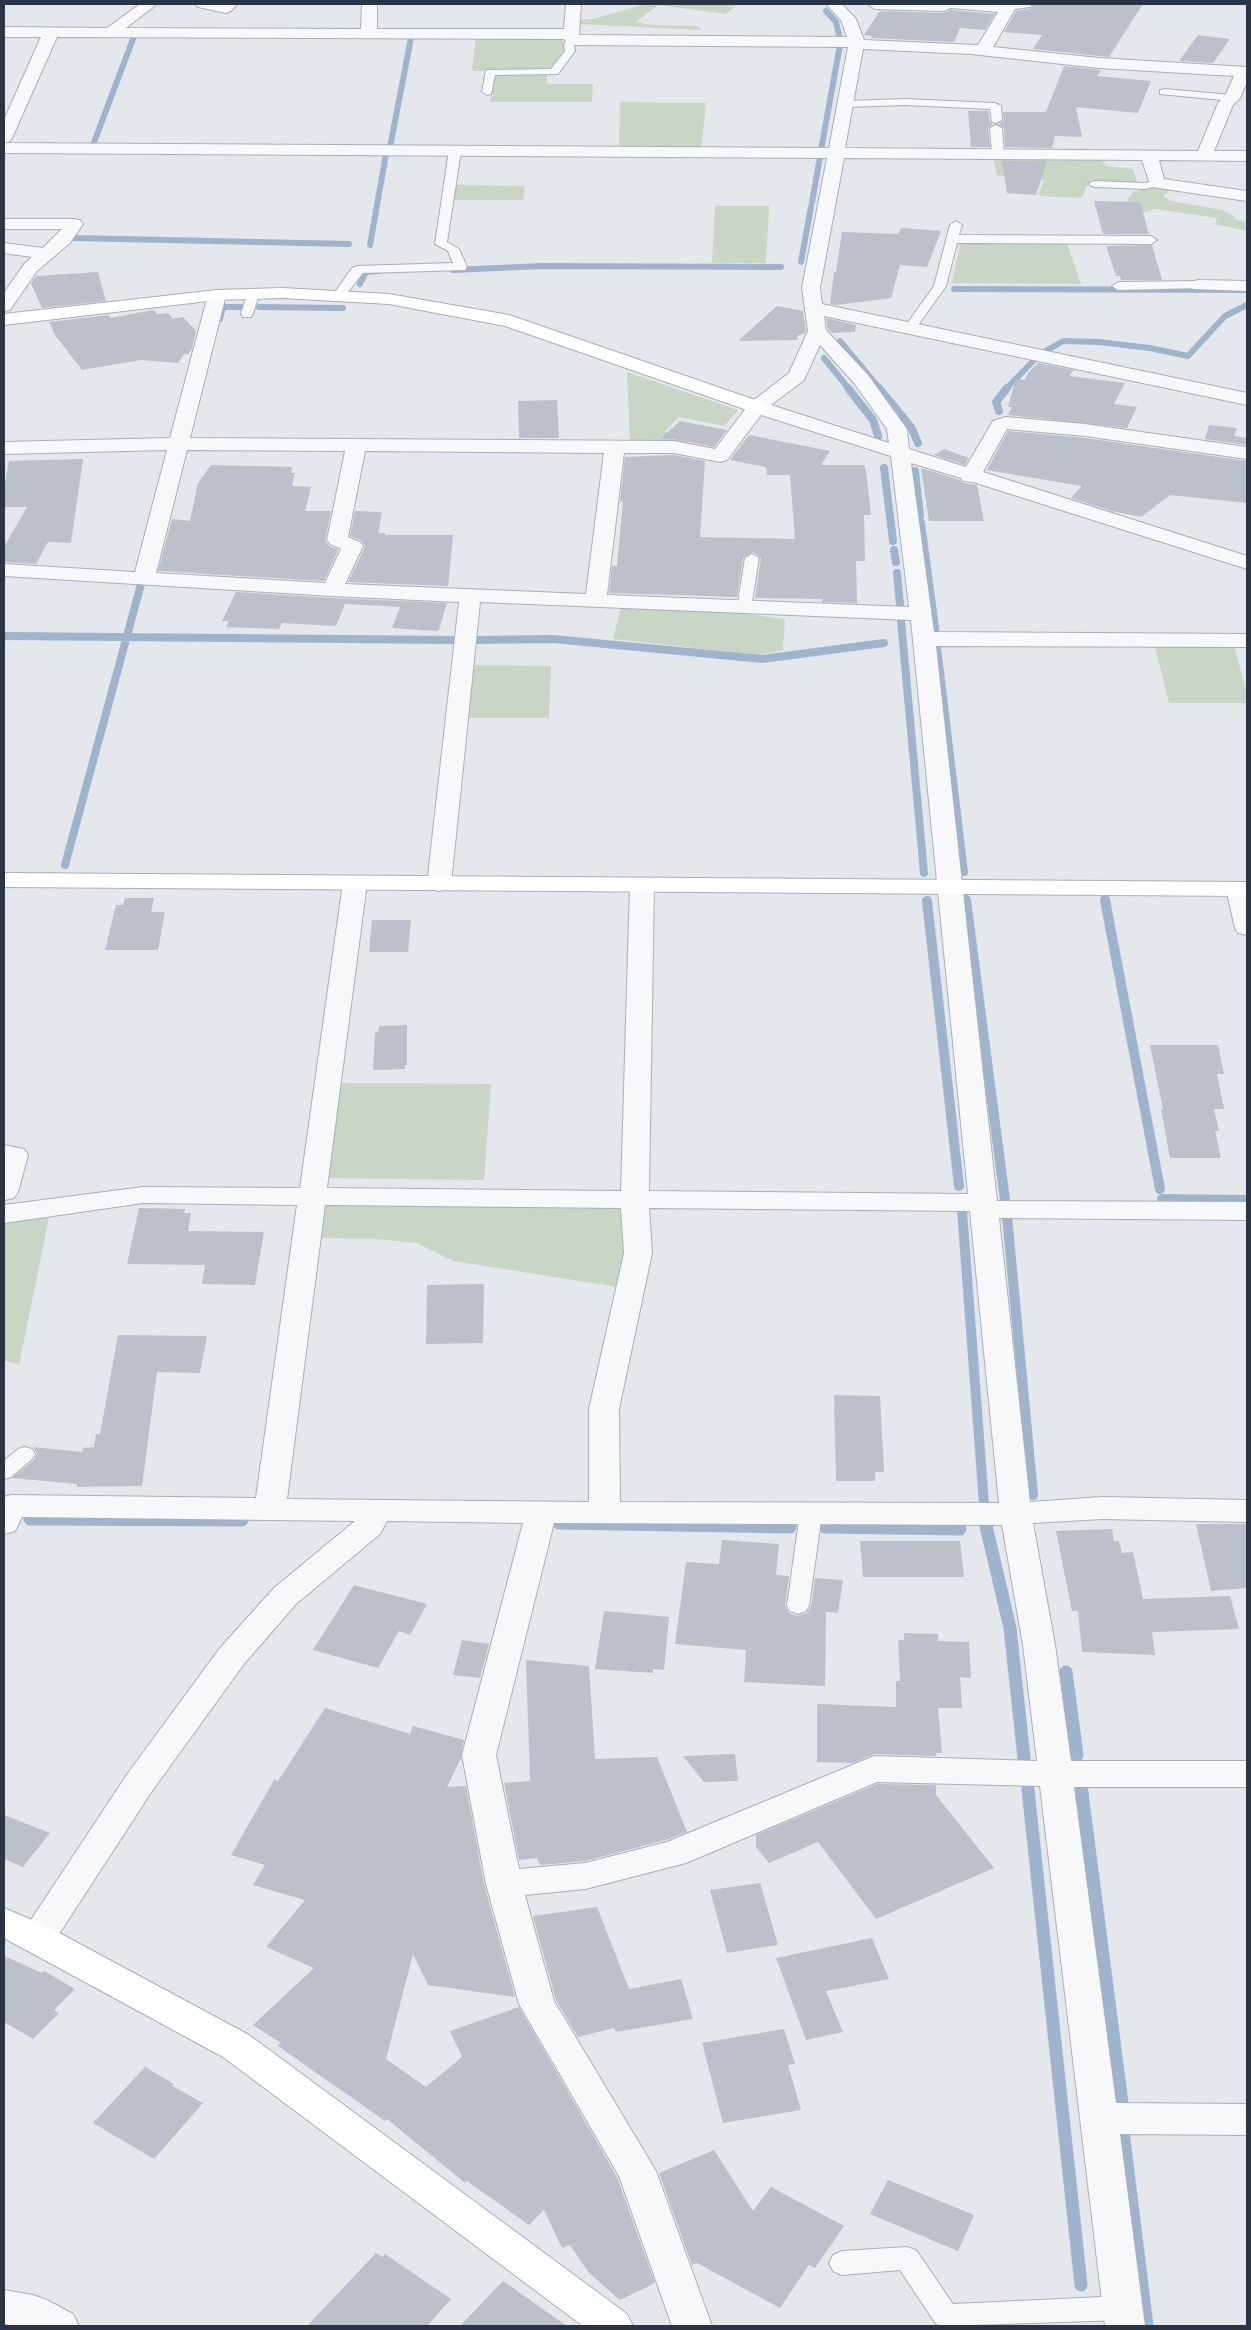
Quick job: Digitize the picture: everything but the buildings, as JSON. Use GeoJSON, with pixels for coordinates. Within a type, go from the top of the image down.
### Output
{"type":"FeatureCollection","features":[{"type":"Feature","properties":{"kind":"street"},"geometry":{"type":"LineString","coordinates":[[111,32],[150,4]]}},
{"type":"Feature","properties":{"kind":"street"},"geometry":{"type":"LineString","coordinates":[[203,4],[226,8],[229,4]]}},
{"type":"Feature","properties":{"kind":"street"},"geometry":{"type":"LineString","coordinates":[[369,33],[370,4]]}},
{"type":"Feature","properties":{"kind":"street"},"geometry":{"type":"LineString","coordinates":[[572,37],[574,4]]}},
{"type":"Feature","properties":{"kind":"street"},"geometry":{"type":"LineString","coordinates":[[834,4],[848,19],[857,43],[811,288],[813,308],[817,331],[861,379],[897,429],[924,640],[1016,1514],[1039,1645],[1124,2317]]}},
{"type":"Feature","properties":{"kind":"street"},"geometry":{"type":"LineString","coordinates":[[848,19],[859,17],[867,4]]}},
{"type":"Feature","properties":{"kind":"street"},"geometry":{"type":"LineString","coordinates":[[875,4],[943,6],[951,4],[1008,8],[1025,4]]}},
{"type":"Feature","properties":{"kind":"street"},"geometry":{"type":"LineString","coordinates":[[983,50],[1008,8]]}},
{"type":"Feature","properties":{"kind":"street"},"geometry":{"type":"LineString","coordinates":[[4,32],[369,33],[857,43],[983,50],[1099,63],[1247,72]]}},
{"type":"Feature","properties":{"kind":"street"},"geometry":{"type":"LineString","coordinates":[[4,138],[51,32]]}},
{"type":"Feature","properties":{"kind":"street"},"geometry":{"type":"LineString","coordinates":[[1204,156],[1226,103],[1232,98],[1244,74],[1247,72]]}},
{"type":"Feature","properties":{"kind":"street"},"geometry":{"type":"LineString","coordinates":[[4,148],[1247,156]]}},
{"type":"Feature","properties":{"kind":"street"},"geometry":{"type":"LineString","coordinates":[[1149,155],[1157,183],[1247,196]]}},
{"type":"Feature","properties":{"kind":"street"},"geometry":{"type":"LineString","coordinates":[[4,224],[74,224],[64,239],[31,267],[4,306]]}},
{"type":"Feature","properties":{"kind":"street"},"geometry":{"type":"LineString","coordinates":[[4,248],[47,254]]}},
{"type":"Feature","properties":{"kind":"street"},"geometry":{"type":"LineString","coordinates":[[1199,285],[1247,286]]}},
{"type":"Feature","properties":{"kind":"street"},"geometry":{"type":"LineString","coordinates":[[4,320],[217,295],[339,294],[409,302],[509,321],[757,408],[1247,563]]}},
{"type":"Feature","properties":{"kind":"street"},"geometry":{"type":"LineString","coordinates":[[144,579],[217,295]]}},
{"type":"Feature","properties":{"kind":"street"},"geometry":{"type":"LineString","coordinates":[[813,308],[1247,399]]}},
{"type":"Feature","properties":{"kind":"street"},"geometry":{"type":"LineString","coordinates":[[4,448],[179,444],[674,446],[720,456],[757,408],[797,376],[817,331]]}},
{"type":"Feature","properties":{"kind":"street"},"geometry":{"type":"LineString","coordinates":[[970,476],[1000,425],[1006,423],[1085,430],[1247,453]]}},
{"type":"Feature","properties":{"kind":"street"},"geometry":{"type":"LineString","coordinates":[[332,590],[353,546],[337,540],[356,446]]}},
{"type":"Feature","properties":{"kind":"street"},"geometry":{"type":"LineString","coordinates":[[596,602],[615,446]]}},
{"type":"Feature","properties":{"kind":"street"},"geometry":{"type":"LineString","coordinates":[[7,577],[144,579],[596,602],[921,614]]}},
{"type":"Feature","properties":{"kind":"street"},"geometry":{"type":"LineString","coordinates":[[439,884],[470,596]]}},
{"type":"Feature","properties":{"kind":"street"},"geometry":{"type":"LineString","coordinates":[[924,640],[1247,640]]}},
{"type":"Feature","properties":{"kind":"street"},"geometry":{"type":"LineString","coordinates":[[4,880],[1242,889],[1247,928]]}},
{"type":"Feature","properties":{"kind":"street"},"geometry":{"type":"LineString","coordinates":[[270,1509],[355,883]]}},
{"type":"Feature","properties":{"kind":"street"},"geometry":{"type":"LineString","coordinates":[[605,1513],[604,1409],[638,1253],[635,1200],[642,885]]}},
{"type":"Feature","properties":{"kind":"street"},"geometry":{"type":"LineString","coordinates":[[4,1153],[14,1155],[4,1192]]}},
{"type":"Feature","properties":{"kind":"street"},"geometry":{"type":"LineString","coordinates":[[4,1214],[143,1195],[635,1200],[1247,1211]]}},
{"type":"Feature","properties":{"kind":"street"},"geometry":{"type":"LineString","coordinates":[[6,1511],[270,1509],[605,1513],[1016,1514],[1102,1508],[1247,1512]]}},
{"type":"Feature","properties":{"kind":"street"},"geometry":{"type":"LineString","coordinates":[[37,1938],[140,1782],[232,1656],[285,1596],[369,1526],[376,1511]]}},
{"type":"Feature","properties":{"kind":"street"},"geometry":{"type":"LineString","coordinates":[[541,1512],[479,1756],[504,1884],[537,2004],[637,2170],[692,2326]]}},
{"type":"Feature","properties":{"kind":"street"},"geometry":{"type":"LineString","coordinates":[[504,1884],[585,1876],[674,1854],[874,1769],[1055,1774],[1247,1774]]}},
{"type":"Feature","properties":{"kind":"street"},"geometry":{"type":"LineString","coordinates":[[4,1922],[236,2046],[613,2326]]}},
{"type":"Feature","properties":{"kind":"street"},"geometry":{"type":"LineString","coordinates":[[1099,2118],[1247,2119]]}},
{"type":"Feature","properties":{"kind":"street"},"geometry":{"type":"LineString","coordinates":[[4,2307],[33,2312],[59,2326]]}},
{"type":"Feature","properties":{"kind":"lane"},"geometry":{"type":"LineString","coordinates":[[487,92],[490,72],[554,72],[570,51],[569,44],[572,37]]}},
{"type":"Feature","properties":{"kind":"lane"},"geometry":{"type":"LineString","coordinates":[[1164,92],[1232,98]]}},
{"type":"Feature","properties":{"kind":"lane"},"geometry":{"type":"LineString","coordinates":[[846,104],[905,102],[995,106],[998,155]]}},
{"type":"Feature","properties":{"kind":"lane"},"geometry":{"type":"LineString","coordinates":[[339,294],[356,271],[361,269],[461,267],[453,249],[441,244],[455,151]]}},
{"type":"Feature","properties":{"kind":"lane"},"geometry":{"type":"LineString","coordinates":[[1094,184],[1145,186],[1157,183]]}},
{"type":"Feature","properties":{"kind":"lane"},"geometry":{"type":"LineString","coordinates":[[910,328],[940,286],[956,225]]}},
{"type":"Feature","properties":{"kind":"lane"},"geometry":{"type":"LineString","coordinates":[[952,239],[1151,240]]}},
{"type":"Feature","properties":{"kind":"lane"},"geometry":{"type":"LineString","coordinates":[[1118,286],[1199,285]]}},
{"type":"Feature","properties":{"kind":"lane"},"geometry":{"type":"LineString","coordinates":[[247,314],[252,294]]}},
{"type":"Feature","properties":{"kind":"lane"},"geometry":{"type":"LineString","coordinates":[[744,608],[752,558]]}},
{"type":"Feature","properties":{"kind":"lane"},"geometry":{"type":"LineString","coordinates":[[4,1472],[25,1454]]}},
{"type":"Feature","properties":{"kind":"lane"},"geometry":{"type":"LineString","coordinates":[[798,1606],[811,1513]]}},
{"type":"Feature","properties":{"kind":"lane"},"geometry":{"type":"LineString","coordinates":[[842,2263],[907,2258],[946,2316],[1124,2317]]}},
{"type":"Feature","properties":{"kind":"green space"},"geometry":{"type":"Polygon","coordinates":[[[646,4],[738,4],[726,14],[658,5],[636,22],[651,25],[696,26],[702,30],[579,24],[578,20],[593,19],[646,4]]]}},
{"type":"Feature","properties":{"kind":"green space"},"geometry":{"type":"Polygon","coordinates":[[[476,38],[563,38],[564,51],[552,70],[547,72],[472,71],[476,38]]]}},
{"type":"Feature","properties":{"kind":"green space"},"geometry":{"type":"Polygon","coordinates":[[[494,74],[547,74],[547,84],[593,84],[592,102],[490,102],[494,74]]]}},
{"type":"Feature","properties":{"kind":"green space"},"geometry":{"type":"Polygon","coordinates":[[[620,102],[706,103],[701,150],[619,149],[620,102]]]}},
{"type":"Feature","properties":{"kind":"green space"},"geometry":{"type":"Polygon","coordinates":[[[993,157],[1101,160],[1106,166],[1133,169],[1137,182],[1088,182],[1082,198],[1041,196],[1038,195],[1044,180],[997,175],[993,157]]]}},
{"type":"Feature","properties":{"kind":"green space"},"geometry":{"type":"Polygon","coordinates":[[[454,185],[525,186],[523,200],[451,200],[454,185]]]}},
{"type":"Feature","properties":{"kind":"green space"},"geometry":{"type":"Polygon","coordinates":[[[1150,187],[1175,190],[1169,191],[1163,196],[1171,201],[1222,210],[1232,215],[1235,219],[1247,223],[1247,231],[1215,224],[1217,218],[1155,209],[1143,213],[1131,211],[1128,199],[1133,192],[1150,187]]]}},
{"type":"Feature","properties":{"kind":"green space"},"geometry":{"type":"Polygon","coordinates":[[[715,206],[769,206],[766,263],[712,263],[715,206]]]}},
{"type":"Feature","properties":{"kind":"green space"},"geometry":{"type":"Polygon","coordinates":[[[961,241],[1066,241],[1081,284],[952,283],[961,241]]]}},
{"type":"Feature","properties":{"kind":"green space"},"geometry":{"type":"Polygon","coordinates":[[[627,372],[738,410],[724,426],[679,417],[664,432],[690,438],[685,443],[630,442],[627,372]]]}},
{"type":"Feature","properties":{"kind":"green space"},"geometry":{"type":"Polygon","coordinates":[[[621,607],[716,610],[785,619],[783,650],[758,655],[613,639],[621,607]]]}},
{"type":"Feature","properties":{"kind":"green space"},"geometry":{"type":"Polygon","coordinates":[[[1155,646],[1234,646],[1247,693],[1247,703],[1169,703],[1155,646]]]}},
{"type":"Feature","properties":{"kind":"green space"},"geometry":{"type":"Polygon","coordinates":[[[469,665],[551,666],[549,718],[464,718],[469,665]]]}},
{"type":"Feature","properties":{"kind":"green space"},"geometry":{"type":"Polygon","coordinates":[[[338,1083],[491,1084],[484,1180],[324,1178],[338,1083]]]}},
{"type":"Feature","properties":{"kind":"green space"},"geometry":{"type":"Polygon","coordinates":[[[322,1205],[626,1207],[624,1288],[453,1261],[417,1243],[377,1239],[317,1238],[322,1205]]]}},
{"type":"Feature","properties":{"kind":"green space"},"geometry":{"type":"Polygon","coordinates":[[[49,1217],[19,1365],[4,1360],[4,1223],[49,1217]]]}},
{"type":"Feature","properties":{"kind":"waterway"},"geometry":{"type":"LineString","coordinates":[[826,11],[836,22],[840,40]]}},
{"type":"Feature","properties":{"kind":"waterway"},"geometry":{"type":"LineString","coordinates":[[390,147],[411,38]]}},
{"type":"Feature","properties":{"kind":"waterway"},"geometry":{"type":"LineString","coordinates":[[93,145],[133,39]]}},
{"type":"Feature","properties":{"kind":"waterway"},"geometry":{"type":"LineString","coordinates":[[821,150],[840,45]]}},
{"type":"Feature","properties":{"kind":"waterway"},"geometry":{"type":"LineString","coordinates":[[370,245],[386,154]]}},
{"type":"Feature","properties":{"kind":"waterway"},"geometry":{"type":"LineString","coordinates":[[812,202],[820,157]]}},
{"type":"Feature","properties":{"kind":"waterway"},"geometry":{"type":"LineString","coordinates":[[801,262],[811,207]]}},
{"type":"Feature","properties":{"kind":"waterway"},"geometry":{"type":"LineString","coordinates":[[73,238],[349,244]]}},
{"type":"Feature","properties":{"kind":"waterway"},"geometry":{"type":"LineString","coordinates":[[453,270],[542,266],[781,267]]}},
{"type":"Feature","properties":{"kind":"waterway"},"geometry":{"type":"LineString","coordinates":[[360,284],[366,272],[379,271]]}},
{"type":"Feature","properties":{"kind":"waterway"},"geometry":{"type":"LineString","coordinates":[[954,289],[1247,290]]}},
{"type":"Feature","properties":{"kind":"waterway"},"geometry":{"type":"LineString","coordinates":[[1044,352],[1063,341],[1099,342],[1150,348],[1188,356],[1225,316],[1247,305]]}},
{"type":"Feature","properties":{"kind":"waterway"},"geometry":{"type":"LineString","coordinates":[[220,319],[223,307],[241,307]]}},
{"type":"Feature","properties":{"kind":"waterway"},"geometry":{"type":"LineString","coordinates":[[259,307],[343,308]]}},
{"type":"Feature","properties":{"kind":"waterway"},"geometry":{"type":"LineString","coordinates":[[840,341],[880,389]]}},
{"type":"Feature","properties":{"kind":"waterway"},"geometry":{"type":"LineString","coordinates":[[824,358],[849,389]]}},
{"type":"Feature","properties":{"kind":"waterway"},"geometry":{"type":"LineString","coordinates":[[1006,389],[1035,359]]}},
{"type":"Feature","properties":{"kind":"waterway"},"geometry":{"type":"LineString","coordinates":[[848,388],[873,420],[878,436]]}},
{"type":"Feature","properties":{"kind":"waterway"},"geometry":{"type":"LineString","coordinates":[[879,388],[911,427],[918,443]]}},
{"type":"Feature","properties":{"kind":"waterway"},"geometry":{"type":"LineString","coordinates":[[999,411],[996,402],[1007,388]]}},
{"type":"Feature","properties":{"kind":"waterway"},"geometry":{"type":"LineString","coordinates":[[884,468],[893,541]]}},
{"type":"Feature","properties":{"kind":"waterway"},"geometry":{"type":"LineString","coordinates":[[915,471],[920,516]]}},
{"type":"Feature","properties":{"kind":"waterway"},"geometry":{"type":"LineString","coordinates":[[921,523],[936,635]]}},
{"type":"Feature","properties":{"kind":"waterway"},"geometry":{"type":"LineString","coordinates":[[894,550],[896,562]]}},
{"type":"Feature","properties":{"kind":"waterway"},"geometry":{"type":"LineString","coordinates":[[897,573],[900,605]]}},
{"type":"Feature","properties":{"kind":"waterway"},"geometry":{"type":"LineString","coordinates":[[127,637],[141,584]]}},
{"type":"Feature","properties":{"kind":"waterway"},"geometry":{"type":"LineString","coordinates":[[901,621],[924,873]]}},
{"type":"Feature","properties":{"kind":"waterway"},"geometry":{"type":"LineString","coordinates":[[4,636],[127,637]]}},
{"type":"Feature","properties":{"kind":"waterway"},"geometry":{"type":"LineString","coordinates":[[65,865],[127,637]]}},
{"type":"Feature","properties":{"kind":"waterway"},"geometry":{"type":"LineString","coordinates":[[127,637],[454,640]]}},
{"type":"Feature","properties":{"kind":"waterway"},"geometry":{"type":"LineString","coordinates":[[475,640],[553,639],[762,659],[884,643]]}},
{"type":"Feature","properties":{"kind":"waterway"},"geometry":{"type":"LineString","coordinates":[[937,647],[964,872]]}},
{"type":"Feature","properties":{"kind":"waterway"},"geometry":{"type":"LineString","coordinates":[[966,900],[1005,1200]]}},
{"type":"Feature","properties":{"kind":"waterway"},"geometry":{"type":"LineString","coordinates":[[1105,900],[1160,1189]]}},
{"type":"Feature","properties":{"kind":"waterway"},"geometry":{"type":"LineString","coordinates":[[927,901],[959,1186]]}},
{"type":"Feature","properties":{"kind":"waterway"},"geometry":{"type":"LineString","coordinates":[[1162,1199],[1247,1200]]}},
{"type":"Feature","properties":{"kind":"waterway"},"geometry":{"type":"LineString","coordinates":[[962,1210],[984,1504]]}},
{"type":"Feature","properties":{"kind":"waterway"},"geometry":{"type":"LineString","coordinates":[[1007,1216],[1033,1495]]}},
{"type":"Feature","properties":{"kind":"waterway"},"geometry":{"type":"LineString","coordinates":[[30,1519],[242,1520]]}},
{"type":"Feature","properties":{"kind":"waterway"},"geometry":{"type":"LineString","coordinates":[[559,1523],[790,1527]]}},
{"type":"Feature","properties":{"kind":"waterway"},"geometry":{"type":"LineString","coordinates":[[986,1526],[1010,1628],[1024,1758]]}},
{"type":"Feature","properties":{"kind":"waterway"},"geometry":{"type":"LineString","coordinates":[[825,1527],[960,1529]]}},
{"type":"Feature","properties":{"kind":"waterway"},"geometry":{"type":"LineString","coordinates":[[1066,1672],[1077,1755]]}},
{"type":"Feature","properties":{"kind":"waterway"},"geometry":{"type":"LineString","coordinates":[[1081,1785],[1122,2103]]}},
{"type":"Feature","properties":{"kind":"waterway"},"geometry":{"type":"LineString","coordinates":[[1028,1790],[1081,2285]]}},
{"type":"Feature","properties":{"kind":"waterway"},"geometry":{"type":"LineString","coordinates":[[1123,2131],[1147,2326]]}}]}
